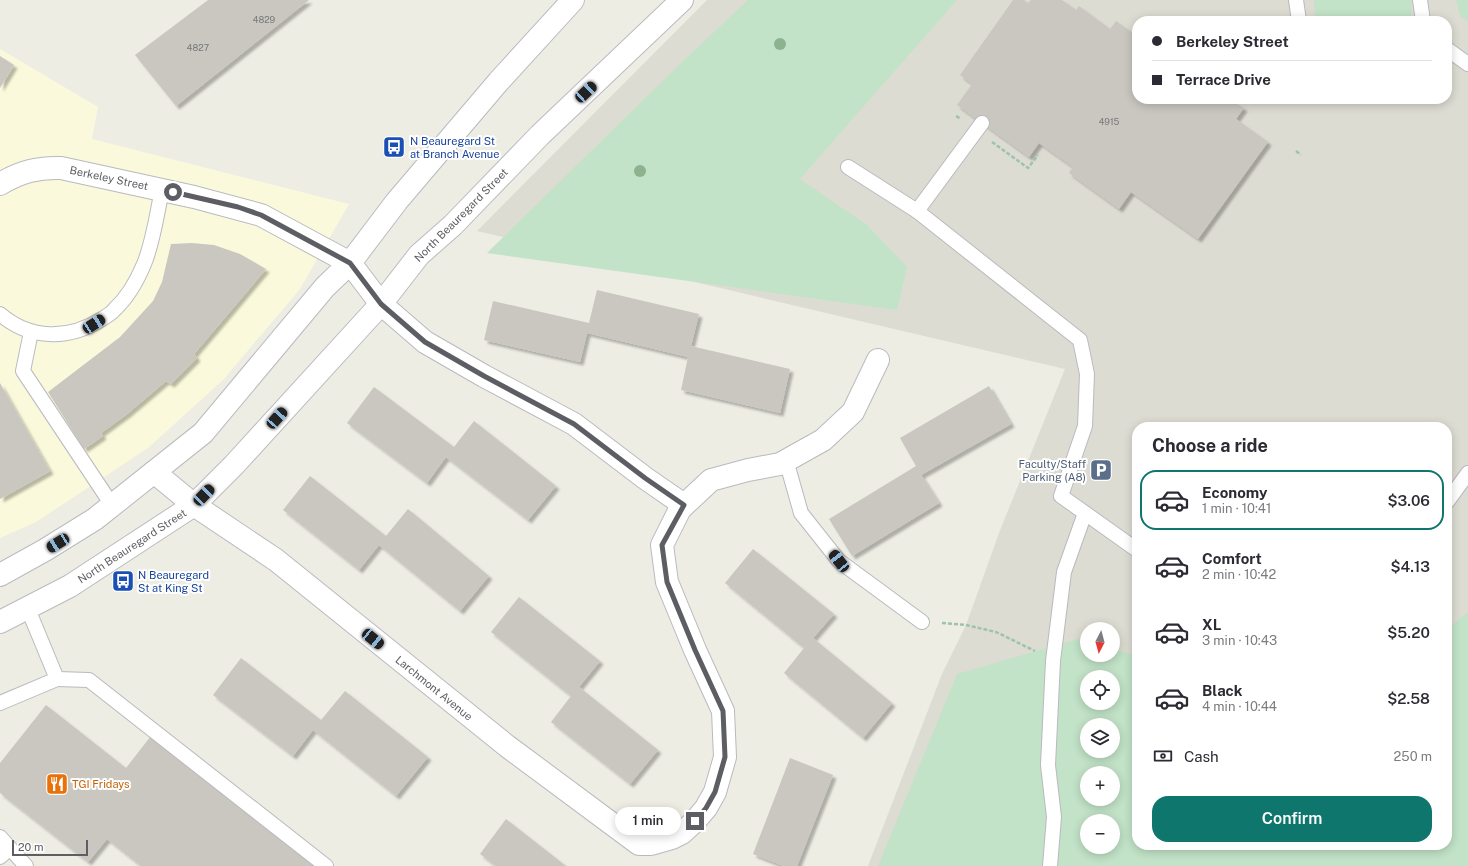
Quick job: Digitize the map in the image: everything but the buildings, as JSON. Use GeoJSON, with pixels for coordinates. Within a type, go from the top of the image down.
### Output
{"type":"FeatureCollection","features":[{"type":"Feature","properties":{"kind":"street"},"geometry":{"type":"LineString","coordinates":[[0,575],[45,550],[95,519],[203,434],[325,287],[350,263],[397,201],[499,81],[573,0]]}},
{"type":"Feature","properties":{"kind":"street","name":"North Beauregard Street"},"geometry":{"type":"LineString","coordinates":[[0,622],[28,609],[70,586],[108,563],[194,505],[234,465],[381,304],[419,255],[453,225],[540,135],[682,0]]}},
{"type":"Feature","properties":{"kind":"street","name":"Berkeley Street"},"geometry":{"type":"LineString","coordinates":[[0,184],[28,170],[61,168],[238,207],[261,215],[350,263]]}},
{"type":"Feature","properties":{"kind":"street"},"geometry":{"type":"LineString","coordinates":[[350,263],[381,304],[425,342],[484,376],[574,424],[645,478],[684,505],[712,480],[748,470],[780,464],[823,440],[854,412],[878,360]]}},
{"type":"Feature","properties":{"kind":"street","name":"Larchmont Avenue"},"geometry":{"type":"LineString","coordinates":[[154,472],[194,505],[276,560],[507,746],[639,844],[652,844],[672,838],[682,833],[695,821],[706,808],[715,792],[725,757],[723,711],[695,650],[667,582],[662,545],[684,505]]}},
{"type":"Feature","properties":{"kind":"lane"},"geometry":{"type":"LineString","coordinates":[[1296,0],[1298,16]]}},
{"type":"Feature","properties":{"kind":"lane"},"geometry":{"type":"LineString","coordinates":[[1420,0],[1423,16]]}},
{"type":"Feature","properties":{"kind":"lane"},"geometry":{"type":"LineString","coordinates":[[1452,53],[1468,64]]}},
{"type":"Feature","properties":{"kind":"lane"},"geometry":{"type":"LineString","coordinates":[[917,211],[979,127]]}},
{"type":"Feature","properties":{"kind":"lane"},"geometry":{"type":"LineString","coordinates":[[848,167],[917,211],[1080,340],[1087,374],[1085,426],[1061,496],[1132,546]]}},
{"type":"Feature","properties":{"kind":"lane"},"geometry":{"type":"LineString","coordinates":[[0,314],[7,320],[31,332],[58,335],[76,333],[94,324],[114,311],[134,286],[144,263],[162,190]]}},
{"type":"Feature","properties":{"kind":"lane"},"geometry":{"type":"LineString","coordinates":[[31,332],[23,372],[112,505]]}},
{"type":"Feature","properties":{"kind":"lane"},"geometry":{"type":"LineString","coordinates":[[786,460],[801,513],[839,561],[922,622]]}},
{"type":"Feature","properties":{"kind":"lane"},"geometry":{"type":"LineString","coordinates":[[1452,495],[1468,473]]}},
{"type":"Feature","properties":{"kind":"lane"},"geometry":{"type":"LineString","coordinates":[[1050,866],[1054,817],[1048,765],[1053,661],[1064,572],[1085,513]]}},
{"type":"Feature","properties":{"kind":"lane"},"geometry":{"type":"LineString","coordinates":[[28,609],[57,679]]}},
{"type":"Feature","properties":{"kind":"lane"},"geometry":{"type":"LineString","coordinates":[[0,703],[57,679],[89,680],[326,866]]}},
{"type":"Feature","properties":{"kind":"lane"},"geometry":{"type":"LineString","coordinates":[[0,837],[5,853],[26,866]]}},
{"type":"Feature","properties":{"kind":"path"},"geometry":{"type":"LineString","coordinates":[[956,116],[979,127],[1028,168],[1038,155]]}},
{"type":"Feature","properties":{"kind":"path"},"geometry":{"type":"LineString","coordinates":[[1296,151],[1301,155]]}},
{"type":"Feature","properties":{"kind":"path"},"geometry":{"type":"LineString","coordinates":[[922,622],[966,625],[996,632],[1053,661]]}},
{"type":"Feature","properties":{"kind":"shaded area"},"geometry":{"type":"Polygon","coordinates":[[[707,0],[1468,0],[1468,866],[868,866],[942,674],[966,625],[999,533],[1065,369],[477,231],[707,0]]]}},
{"type":"Feature","properties":{"kind":"shaded area"},"geometry":{"type":"Polygon","coordinates":[[[0,49],[98,107],[92,139],[349,204],[300,289],[223,380],[148,448],[36,522],[0,538],[0,49]]]}},
{"type":"Feature","properties":{"kind":"green space"},"geometry":{"type":"Polygon","coordinates":[[[748,0],[957,0],[800,179],[867,225],[907,267],[897,310],[487,253],[681,63],[748,0]]]}},
{"type":"Feature","properties":{"kind":"green space"},"geometry":{"type":"Polygon","coordinates":[[[1314,0],[1411,0],[1412,12],[1411,16],[1315,15],[1314,0]]]}},
{"type":"Feature","properties":{"kind":"green space"},"geometry":{"type":"Polygon","coordinates":[[[1456,0],[1468,0],[1468,21],[1460,16],[1456,0]]]}},
{"type":"Feature","properties":{"kind":"green space"},"geometry":{"type":"Polygon","coordinates":[[[1468,612],[1468,866],[878,866],[957,674],[1080,639],[1080,662],[1120,662],[1120,651],[1132,655],[1132,850],[1452,850],[1452,625],[1468,612]]]}},
{"type":"Feature","properties":{"kind":"place","name":"N Beauregard St at Branch Avenue"},"geometry":{"type":"Point","coordinates":[394,147]}},
{"type":"Feature","properties":{"kind":"place","name":"Faculty/Staff Parking (A8)"},"geometry":{"type":"Point","coordinates":[1101,470]}},
{"type":"Feature","properties":{"kind":"place","name":"N Beauregard St at King St"},"geometry":{"type":"Point","coordinates":[123,581]}},
{"type":"Feature","properties":{"kind":"place","name":"TGI Fridays"},"geometry":{"type":"Point","coordinates":[57,784]}},
{"type":"Feature","properties":{"kind":"route"},"geometry":{"type":"LineString","coordinates":[[173,192],[238,207],[261,215],[350,263],[381,304],[425,342],[484,376],[574,424],[620,460],[684,505],[680,509],[662,545],[667,582],[695,650],[723,711],[725,757],[715,792],[706,808],[695,821]]}}]}
